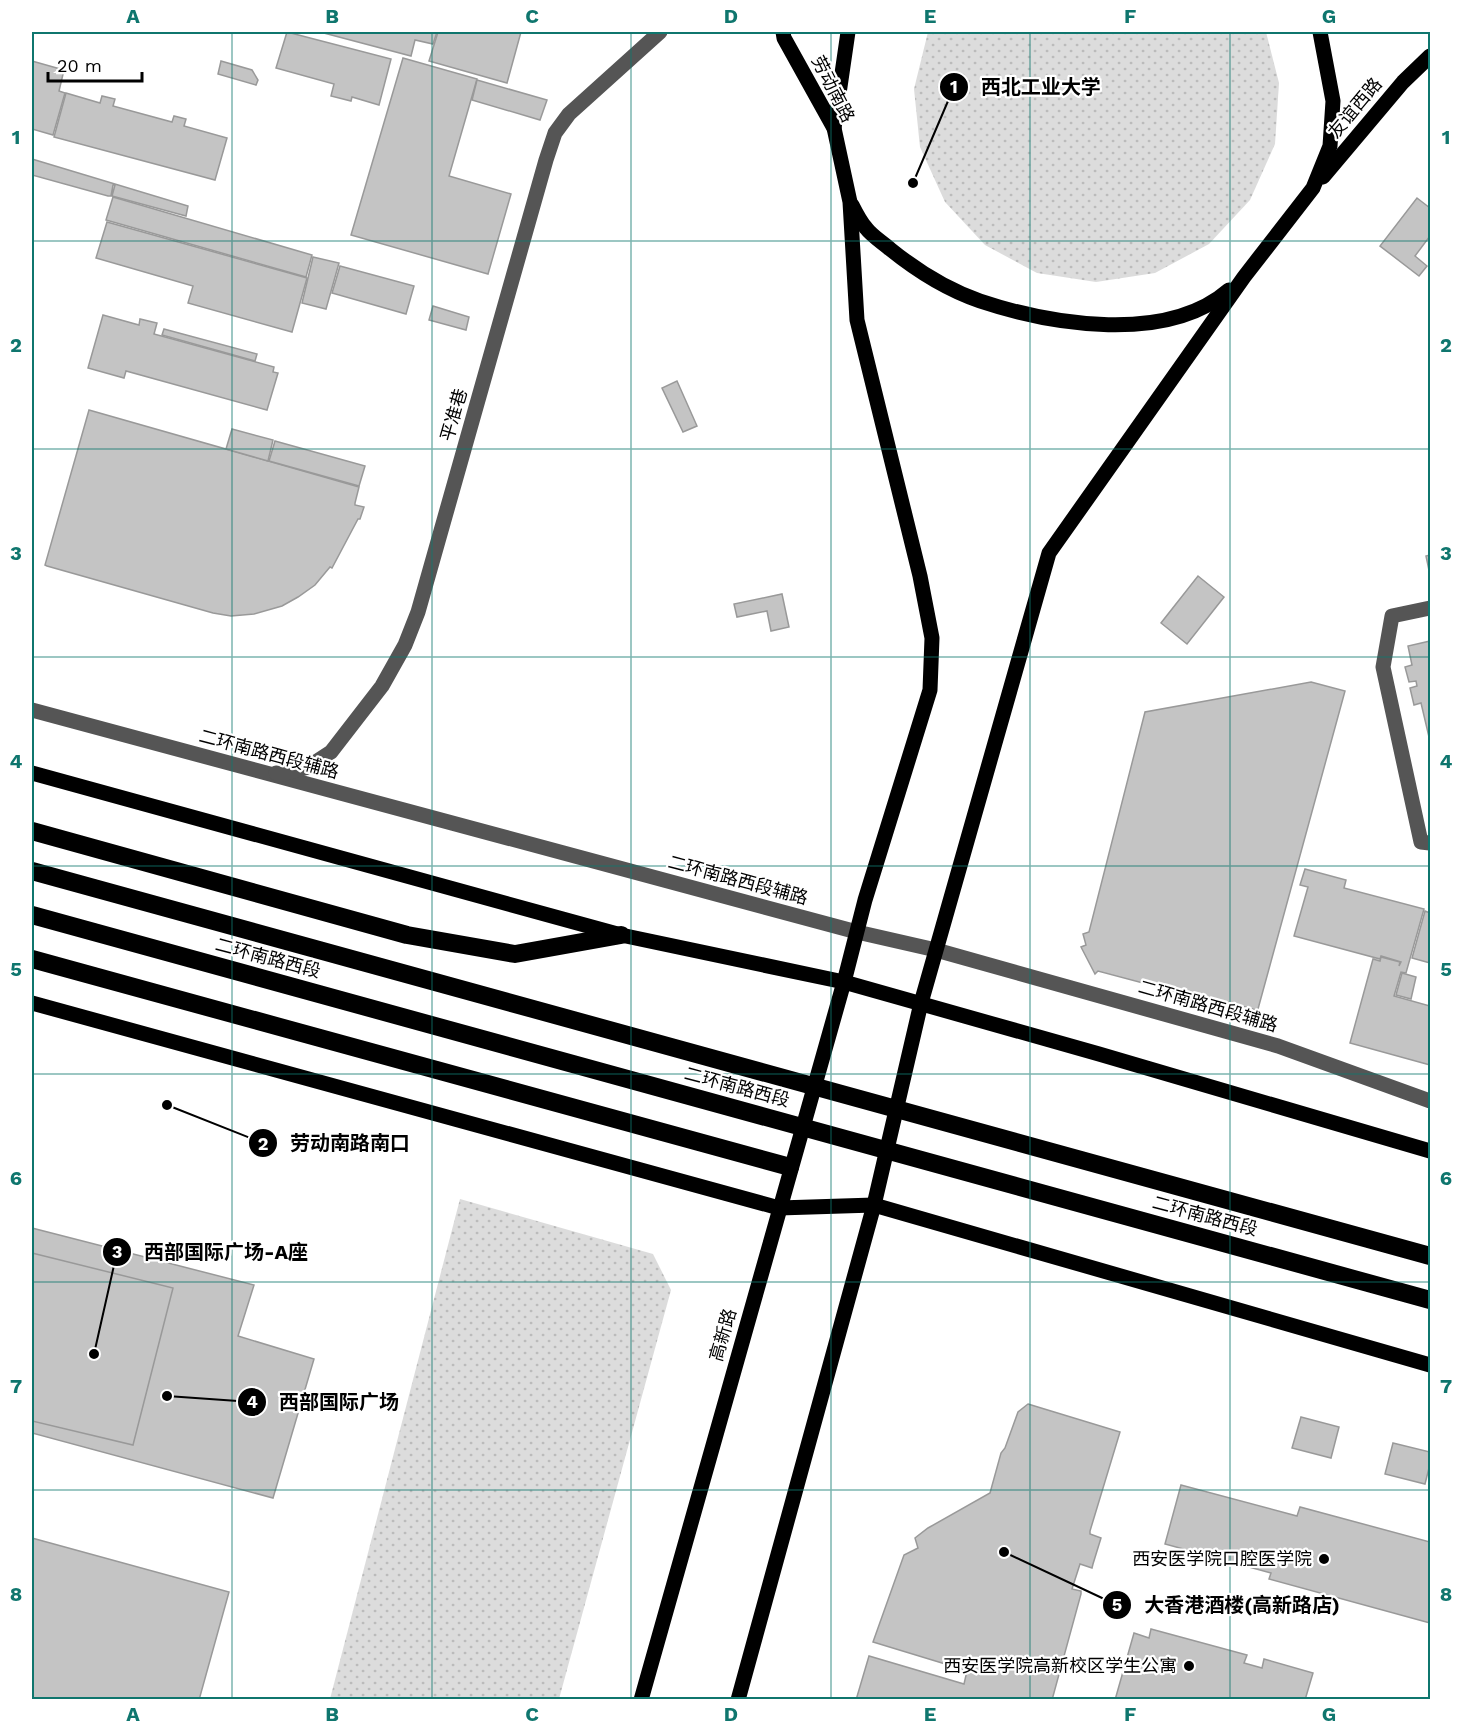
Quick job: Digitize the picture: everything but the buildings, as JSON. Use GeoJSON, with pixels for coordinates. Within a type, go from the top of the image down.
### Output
{"type":"FeatureCollection","features":[{"type":"Feature","properties":{"kind":"highway"},"geometry":{"type":"LineString","coordinates":[[32,831],[407,935],[472,947],[515,954],[621,934]]}},
{"type":"Feature","properties":{"kind":"highway","name":"二环南路西段"},"geometry":{"type":"LineString","coordinates":[[32,871],[1431,1256]]}},
{"type":"Feature","properties":{"kind":"highway","name":"二环南路西段"},"geometry":{"type":"LineString","coordinates":[[32,915],[1431,1300]]}},
{"type":"Feature","properties":{"kind":"highway"},"geometry":{"type":"LineString","coordinates":[[32,959],[790,1167]]}},
{"type":"Feature","properties":{"kind":"main road","name":"劳动南路"},"geometry":{"type":"LineString","coordinates":[[783,32],[784,39],[834,128],[850,202]]}},
{"type":"Feature","properties":{"kind":"main road"},"geometry":{"type":"LineString","coordinates":[[834,128],[848,32]]}},
{"type":"Feature","properties":{"kind":"main road"},"geometry":{"type":"LineString","coordinates":[[738,1700],[874,1205],[921,1003],[1049,554],[1244,277],[1313,188],[1330,146],[1333,101],[1320,32]]}},
{"type":"Feature","properties":{"kind":"main road","name":"友谊西路"},"geometry":{"type":"LineString","coordinates":[[1313,188],[1403,82],[1431,56]]}},
{"type":"Feature","properties":{"kind":"main road"},"geometry":{"type":"LineString","coordinates":[[850,202],[866,230],[903,259],[937,281],[979,300],[1065,322],[1106,326],[1186,316],[1217,300],[1244,277]]}},
{"type":"Feature","properties":{"kind":"main road","name":"高新路"},"geometry":{"type":"LineString","coordinates":[[641,1700],[844,982],[865,900],[930,690],[932,638],[920,576],[857,320],[850,202]]}},
{"type":"Feature","properties":{"kind":"main road"},"geometry":{"type":"LineString","coordinates":[[32,773],[621,934],[844,982],[1431,1151]]}},
{"type":"Feature","properties":{"kind":"main road"},"geometry":{"type":"LineString","coordinates":[[32,1004],[779,1208],[874,1205],[1431,1365]]}},
{"type":"Feature","properties":{"kind":"street","name":"平准巷"},"geometry":{"type":"LineString","coordinates":[[256,771],[283,774],[308,767],[331,752],[382,686],[405,645],[418,612],[542,171],[555,133],[569,114],[660,32]]}},
{"type":"Feature","properties":{"kind":"street"},"geometry":{"type":"LineString","coordinates":[[1403,82],[1431,65]]}},
{"type":"Feature","properties":{"kind":"street"},"geometry":{"type":"LineString","coordinates":[[1431,608],[1392,616],[1383,667],[1421,842],[1431,843]]}},
{"type":"Feature","properties":{"kind":"street","name":"二环南路西段辅路"},"geometry":{"type":"LineString","coordinates":[[32,710],[857,933],[936,950],[1278,1046],[1431,1101]]}},
{"type":"Feature","properties":{"kind":"shaded area"},"geometry":{"type":"Polygon","coordinates":[[[928,32],[1266,32],[1279,83],[1275,144],[1250,200],[1209,244],[1155,273],[1096,282],[1037,273],[985,245],[945,202],[920,147],[914,89],[928,32]]]}},
{"type":"Feature","properties":{"kind":"shaded area"},"geometry":{"type":"Polygon","coordinates":[[[460,1199],[653,1254],[671,1290],[559,1699],[330,1699],[460,1199]]]}},
{"type":"Feature","properties":{"kind":"place","name":"西北工业大学"},"geometry":{"type":"Point","coordinates":[913,183]}},
{"type":"Feature","properties":{"kind":"place","name":"劳动南路南口"},"geometry":{"type":"Point","coordinates":[167,1105]}},
{"type":"Feature","properties":{"kind":"place","name":"西部国际广场-A座"},"geometry":{"type":"Point","coordinates":[94,1354]}},
{"type":"Feature","properties":{"kind":"place","name":"西部国际广场"},"geometry":{"type":"Point","coordinates":[167,1396]}},
{"type":"Feature","properties":{"kind":"place","name":"大香港酒楼(高新路店)"},"geometry":{"type":"Point","coordinates":[1004,1552]}},
{"type":"Feature","properties":{"kind":"place","name":"西安医学院口腔医学院"},"geometry":{"type":"Point","coordinates":[1324,1559]}},
{"type":"Feature","properties":{"kind":"place","name":"西安医学院高新校区学生公寓"},"geometry":{"type":"Point","coordinates":[1189,1666]}}]}
